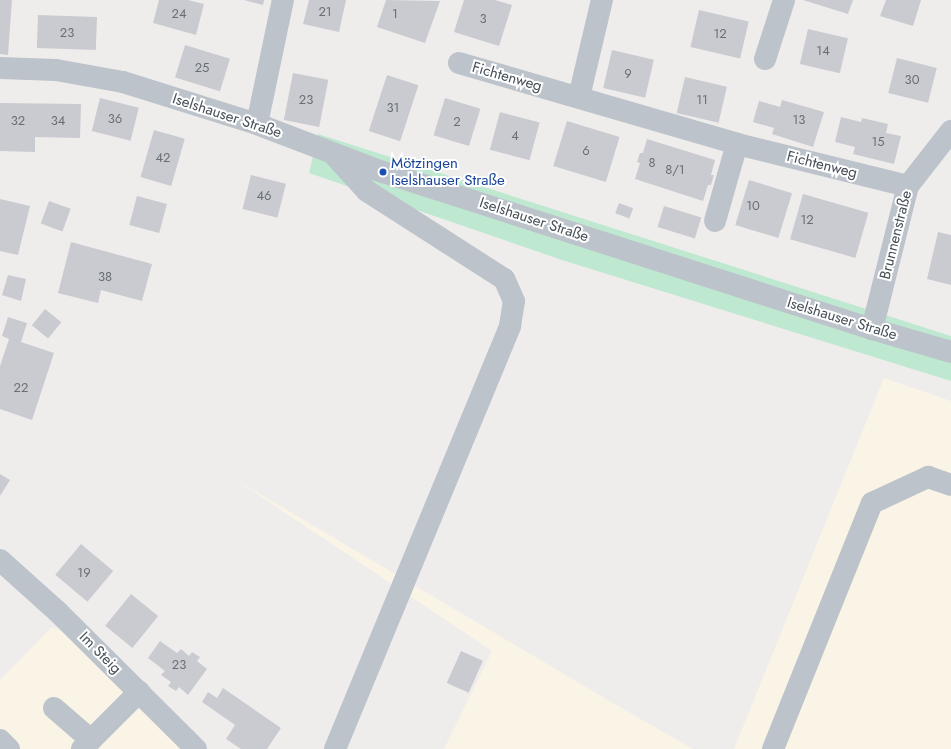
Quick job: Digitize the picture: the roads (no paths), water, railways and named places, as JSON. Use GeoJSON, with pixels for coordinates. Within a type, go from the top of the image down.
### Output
{"type":"FeatureCollection","features":[{"type":"Feature","properties":{"kind":"street"},"geometry":{"type":"LineString","coordinates":[[257,124],[283,0]]}},
{"type":"Feature","properties":{"kind":"street"},"geometry":{"type":"LineString","coordinates":[[579,97],[602,0]]}},
{"type":"Feature","properties":{"kind":"street"},"geometry":{"type":"LineString","coordinates":[[766,59],[784,0]]}},
{"type":"Feature","properties":{"kind":"street","name":"Fichtenweg"},"geometry":{"type":"LineString","coordinates":[[459,63],[737,144],[908,186]]}},
{"type":"Feature","properties":{"kind":"street","name":"Iselshauser Straße"},"geometry":{"type":"LineString","coordinates":[[0,68],[56,70],[123,82],[257,124],[383,172],[872,329],[951,352]]}},
{"type":"Feature","properties":{"kind":"street","name":"Brunnenstraße"},"geometry":{"type":"LineString","coordinates":[[872,329],[908,186],[951,131]]}},
{"type":"Feature","properties":{"kind":"street"},"geometry":{"type":"LineString","coordinates":[[715,221],[737,144]]}},
{"type":"Feature","properties":{"kind":"street"},"geometry":{"type":"LineString","coordinates":[[334,154],[367,191],[504,279],[514,301],[510,326],[335,749]]}},
{"type":"Feature","properties":{"kind":"street"},"geometry":{"type":"LineString","coordinates":[[773,749],[872,502],[928,477],[951,485]]}},
{"type":"Feature","properties":{"kind":"street","name":"Im Steig"},"geometry":{"type":"LineString","coordinates":[[0,560],[59,613],[196,749]]}},
{"type":"Feature","properties":{"kind":"street"},"geometry":{"type":"LineString","coordinates":[[54,708],[87,744],[138,692]]}},
{"type":"Feature","properties":{"kind":"street"},"geometry":{"type":"LineString","coordinates":[[0,740],[9,749]]}},
{"type":"Feature","properties":{"kind":"place","name":"Mötzingen Iselshauser Straße"},"geometry":{"type":"Point","coordinates":[383,172]}}]}
